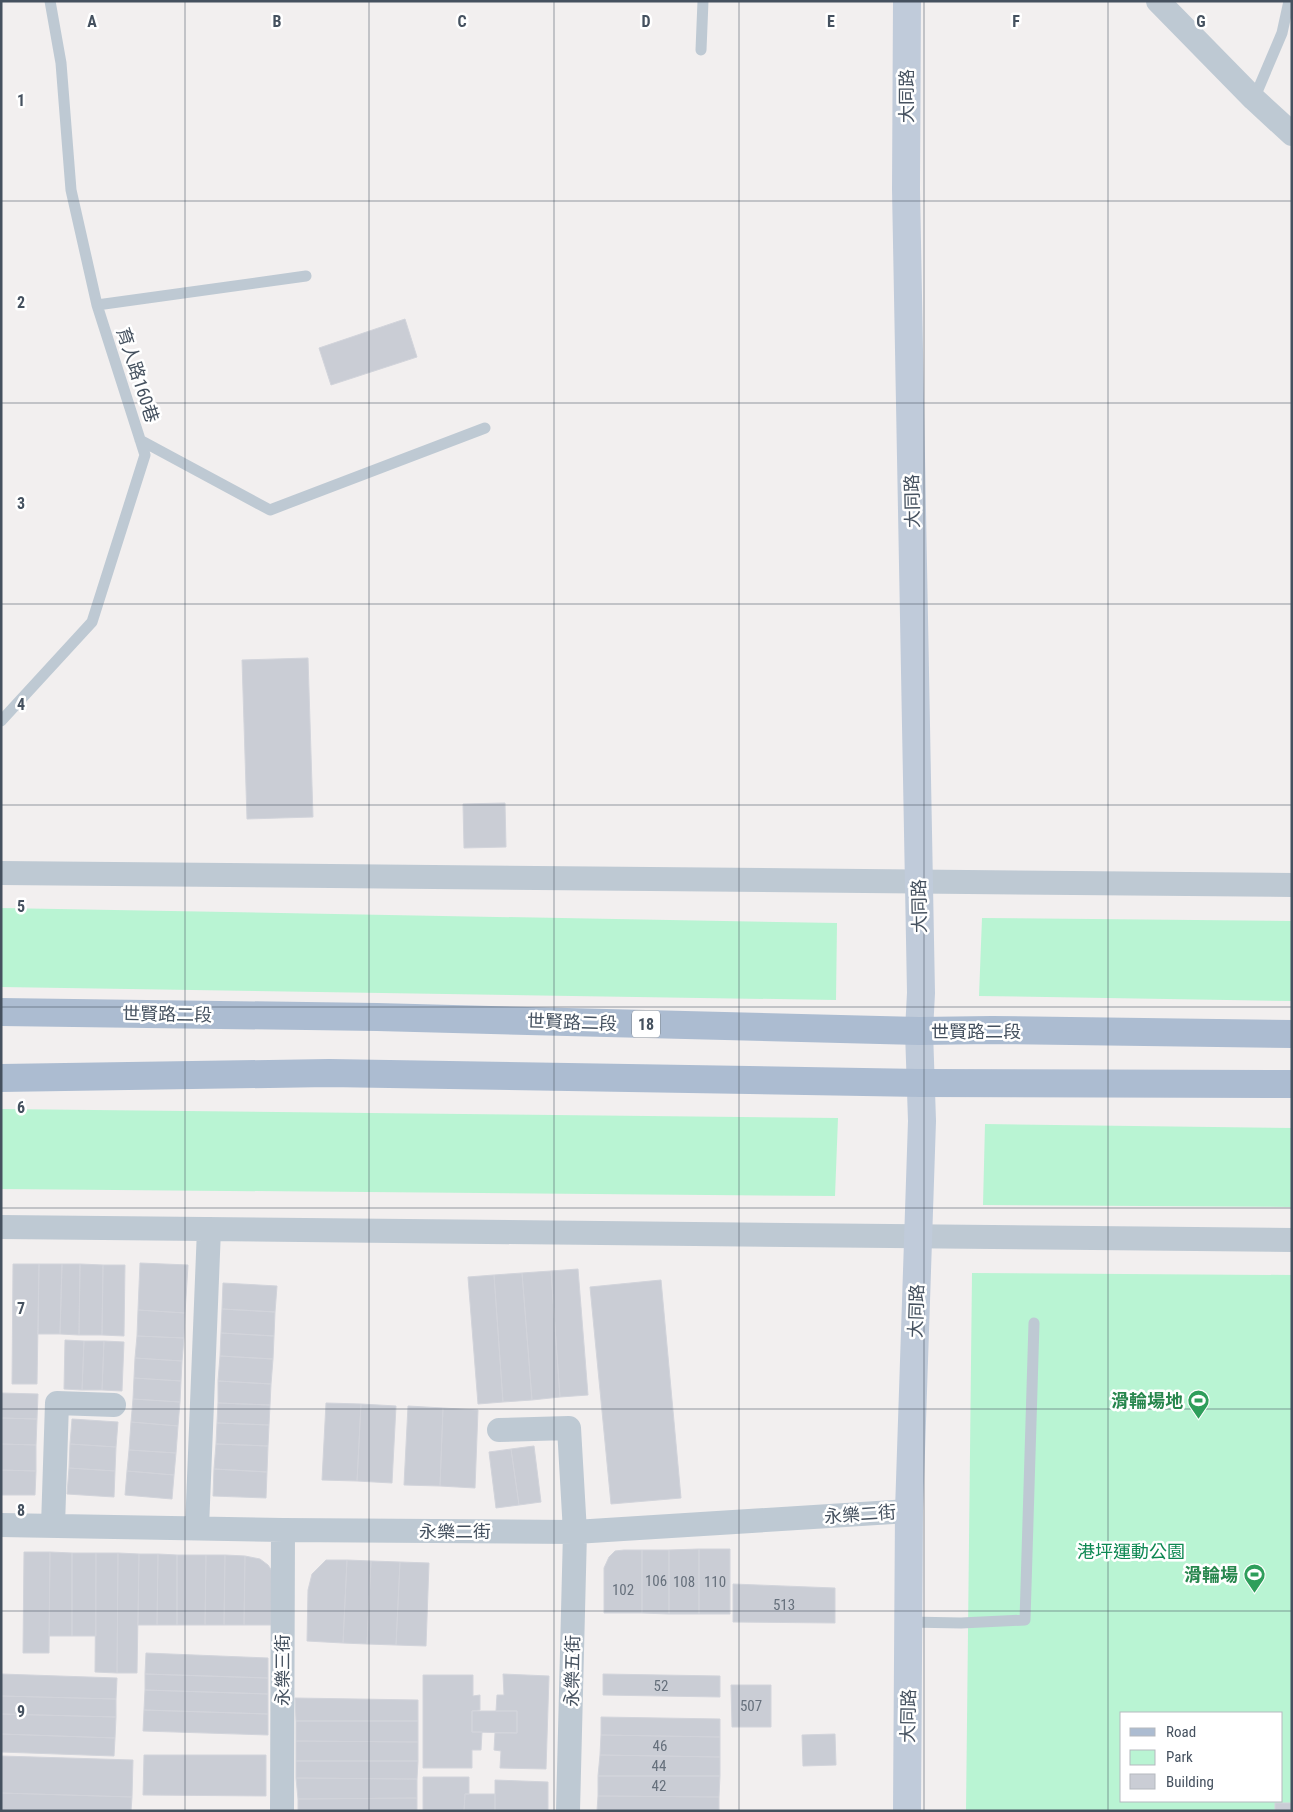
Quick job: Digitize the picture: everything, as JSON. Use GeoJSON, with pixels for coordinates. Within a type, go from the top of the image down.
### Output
{"type":"FeatureCollection","features":[{"type":"Feature","properties":{"kind":"main road","name":"世賢路二段"},"geometry":{"type":"LineString","coordinates":[[1,1012],[376,1017],[919,1031],[992,1030],[1292,1034]]}},
{"type":"Feature","properties":{"kind":"main road"},"geometry":{"type":"LineString","coordinates":[[1,1078],[329,1073],[921,1083],[1292,1084]]}},
{"type":"Feature","properties":{"kind":"street","name":"大同路"},"geometry":{"type":"LineString","coordinates":[[906,1],[906,199],[919,840],[918,882],[921,994],[919,1031],[922,1121],[909,1511],[908,1811]]}},
{"type":"Feature","properties":{"kind":"street"},"geometry":{"type":"LineString","coordinates":[[1158,1],[1254,99],[1292,134]]}},
{"type":"Feature","properties":{"kind":"street"},"geometry":{"type":"LineString","coordinates":[[1,873],[1292,884]]}},
{"type":"Feature","properties":{"kind":"street"},"geometry":{"type":"LineString","coordinates":[[1,1227],[1292,1240]]}},
{"type":"Feature","properties":{"kind":"street"},"geometry":{"type":"LineString","coordinates":[[197,1528],[209,1230]]}},
{"type":"Feature","properties":{"kind":"street"},"geometry":{"type":"LineString","coordinates":[[53,1526],[57,1403],[114,1405]]}},
{"type":"Feature","properties":{"kind":"street","name":"永樂五街"},"geometry":{"type":"LineString","coordinates":[[498,1430],[569,1428],[575,1532],[568,1811]]}},
{"type":"Feature","properties":{"kind":"street","name":"永樂二街"},"geometry":{"type":"LineString","coordinates":[[1,1525],[283,1530],[575,1532],[909,1511]]}},
{"type":"Feature","properties":{"kind":"street","name":"永樂三街"},"geometry":{"type":"LineString","coordinates":[[282,1811],[283,1530]]}},
{"type":"Feature","properties":{"kind":"lane","name":"育人路160巷"},"geometry":{"type":"LineString","coordinates":[[1,721],[92,622],[145,455],[97,305],[70,190],[61,63],[50,1]]}},
{"type":"Feature","properties":{"kind":"lane"},"geometry":{"type":"LineString","coordinates":[[701,50],[702,1]]}},
{"type":"Feature","properties":{"kind":"lane"},"geometry":{"type":"LineString","coordinates":[[1254,99],[1282,33],[1289,1]]}},
{"type":"Feature","properties":{"kind":"lane"},"geometry":{"type":"LineString","coordinates":[[97,305],[306,276]]}},
{"type":"Feature","properties":{"kind":"lane"},"geometry":{"type":"LineString","coordinates":[[140,440],[270,510],[485,428]]}},
{"type":"Feature","properties":{"kind":"lane"},"geometry":{"type":"LineString","coordinates":[[909,1622],[961,1623],[1025,1620],[1034,1323]]}},
{"type":"Feature","properties":{"kind":"green space"},"geometry":{"type":"Polygon","coordinates":[[[1,908],[837,923],[836,1000],[1,987],[1,908]]]}},
{"type":"Feature","properties":{"kind":"green space"},"geometry":{"type":"Polygon","coordinates":[[[982,918],[1292,921],[1292,1001],[979,996],[982,918]]]}},
{"type":"Feature","properties":{"kind":"green space"},"geometry":{"type":"Polygon","coordinates":[[[1,1109],[838,1118],[835,1196],[1,1189],[1,1109]]]}},
{"type":"Feature","properties":{"kind":"green space"},"geometry":{"type":"Polygon","coordinates":[[[985,1124],[1292,1128],[1292,1207],[983,1205],[985,1124]]]}},
{"type":"Feature","properties":{"kind":"green space","name":"港坪運動公園"},"geometry":{"type":"Polygon","coordinates":[[[972,1273],[1292,1275],[1292,1811],[966,1811],[972,1273]]]}},
{"type":"Feature","properties":{"kind":"building"},"geometry":{"type":"Polygon","coordinates":[[[405,319],[417,357],[331,385],[319,348],[405,319]]]}},
{"type":"Feature","properties":{"kind":"building"},"geometry":{"type":"Polygon","coordinates":[[[308,658],[313,817],[247,819],[242,660],[308,658]]]}},
{"type":"Feature","properties":{"kind":"building"},"geometry":{"type":"Polygon","coordinates":[[[505,803],[506,847],[464,848],[463,804],[505,803]]]}},
{"type":"Feature","properties":{"kind":"building"},"geometry":{"type":"Polygon","coordinates":[[[140,1263],[188,1265],[185,1313],[138,1310],[140,1263]]]}},
{"type":"Feature","properties":{"kind":"building"},"geometry":{"type":"Polygon","coordinates":[[[13,1264],[39,1264],[37,1384],[12,1384],[13,1264]]]}},
{"type":"Feature","properties":{"kind":"building"},"geometry":{"type":"Polygon","coordinates":[[[39,1264],[62,1264],[60,1334],[38,1334],[39,1264]]]}},
{"type":"Feature","properties":{"kind":"building"},"geometry":{"type":"Polygon","coordinates":[[[62,1264],[80,1264],[79,1335],[60,1334],[62,1264]]]}},
{"type":"Feature","properties":{"kind":"building"},"geometry":{"type":"Polygon","coordinates":[[[80,1264],[103,1265],[102,1335],[79,1335],[80,1264]]]}},
{"type":"Feature","properties":{"kind":"building"},"geometry":{"type":"Polygon","coordinates":[[[103,1265],[125,1265],[124,1336],[102,1335],[103,1265]]]}},
{"type":"Feature","properties":{"kind":"building"},"geometry":{"type":"Polygon","coordinates":[[[578,1269],[588,1395],[560,1397],[551,1271],[578,1269]]]}},
{"type":"Feature","properties":{"kind":"building"},"geometry":{"type":"Polygon","coordinates":[[[551,1271],[560,1397],[532,1400],[522,1273],[551,1271]]]}},
{"type":"Feature","properties":{"kind":"building"},"geometry":{"type":"Polygon","coordinates":[[[522,1273],[532,1400],[503,1402],[494,1275],[522,1273]]]}},
{"type":"Feature","properties":{"kind":"building"},"geometry":{"type":"Polygon","coordinates":[[[494,1275],[503,1402],[478,1404],[468,1277],[494,1275]]]}},
{"type":"Feature","properties":{"kind":"building"},"geometry":{"type":"Polygon","coordinates":[[[661,1280],[681,1498],[611,1504],[590,1287],[661,1280]]]}},
{"type":"Feature","properties":{"kind":"building"},"geometry":{"type":"Polygon","coordinates":[[[223,1283],[277,1286],[275,1312],[222,1309],[223,1283]]]}},
{"type":"Feature","properties":{"kind":"building"},"geometry":{"type":"Polygon","coordinates":[[[222,1309],[275,1312],[274,1336],[221,1333],[222,1309]]]}},
{"type":"Feature","properties":{"kind":"building"},"geometry":{"type":"Polygon","coordinates":[[[138,1310],[185,1313],[184,1338],[137,1336],[138,1310]]]}},
{"type":"Feature","properties":{"kind":"building"},"geometry":{"type":"Polygon","coordinates":[[[221,1333],[274,1336],[273,1359],[220,1356],[221,1333]]]}},
{"type":"Feature","properties":{"kind":"building"},"geometry":{"type":"Polygon","coordinates":[[[137,1336],[184,1338],[182,1361],[135,1358],[137,1336]]]}},
{"type":"Feature","properties":{"kind":"building"},"geometry":{"type":"Polygon","coordinates":[[[65,1340],[84,1341],[82,1390],[64,1389],[65,1340]]]}},
{"type":"Feature","properties":{"kind":"building"},"geometry":{"type":"Polygon","coordinates":[[[84,1341],[104,1341],[102,1390],[82,1390],[84,1341]]]}},
{"type":"Feature","properties":{"kind":"building"},"geometry":{"type":"Polygon","coordinates":[[[104,1341],[124,1342],[122,1391],[102,1390],[104,1341]]]}},
{"type":"Feature","properties":{"kind":"building"},"geometry":{"type":"Polygon","coordinates":[[[220,1356],[273,1359],[271,1384],[218,1381],[220,1356]]]}},
{"type":"Feature","properties":{"kind":"building"},"geometry":{"type":"Polygon","coordinates":[[[135,1358],[182,1361],[181,1381],[134,1378],[135,1358]]]}},
{"type":"Feature","properties":{"kind":"building"},"geometry":{"type":"Polygon","coordinates":[[[134,1378],[181,1381],[180,1402],[133,1399],[134,1378]]]}},
{"type":"Feature","properties":{"kind":"building"},"geometry":{"type":"Polygon","coordinates":[[[218,1381],[271,1384],[270,1405],[218,1403],[218,1381]]]}},
{"type":"Feature","properties":{"kind":"building"},"geometry":{"type":"Polygon","coordinates":[[[1,1393],[38,1394],[37,1419],[1,1418],[1,1393]]]}},
{"type":"Feature","properties":{"kind":"building"},"geometry":{"type":"Polygon","coordinates":[[[133,1399],[180,1402],[178,1426],[131,1422],[133,1399]]]}},
{"type":"Feature","properties":{"kind":"building"},"geometry":{"type":"Polygon","coordinates":[[[218,1403],[270,1405],[269,1425],[217,1423],[218,1403]]]}},
{"type":"Feature","properties":{"kind":"building"},"geometry":{"type":"Polygon","coordinates":[[[326,1403],[361,1404],[357,1481],[322,1480],[326,1403]]]}},
{"type":"Feature","properties":{"kind":"building"},"geometry":{"type":"Polygon","coordinates":[[[361,1404],[396,1406],[392,1483],[357,1481],[361,1404]]]}},
{"type":"Feature","properties":{"kind":"building"},"geometry":{"type":"Polygon","coordinates":[[[408,1406],[443,1408],[440,1486],[404,1485],[408,1406]]]}},
{"type":"Feature","properties":{"kind":"building"},"geometry":{"type":"Polygon","coordinates":[[[443,1408],[478,1410],[475,1488],[440,1486],[443,1408]]]}},
{"type":"Feature","properties":{"kind":"building"},"geometry":{"type":"Polygon","coordinates":[[[1,1418],[37,1419],[36,1445],[1,1444],[1,1418]]]}},
{"type":"Feature","properties":{"kind":"building"},"geometry":{"type":"Polygon","coordinates":[[[72,1419],[118,1422],[116,1447],[70,1444],[72,1419]]]}},
{"type":"Feature","properties":{"kind":"building"},"geometry":{"type":"Polygon","coordinates":[[[131,1422],[178,1426],[176,1453],[129,1450],[131,1422]]]}},
{"type":"Feature","properties":{"kind":"building"},"geometry":{"type":"Polygon","coordinates":[[[217,1423],[269,1425],[268,1446],[216,1444],[217,1423]]]}},
{"type":"Feature","properties":{"kind":"building"},"geometry":{"type":"Polygon","coordinates":[[[1,1444],[36,1445],[36,1471],[1,1470],[1,1444]]]}},
{"type":"Feature","properties":{"kind":"building"},"geometry":{"type":"Polygon","coordinates":[[[70,1444],[116,1447],[115,1471],[69,1468],[70,1444]]]}},
{"type":"Feature","properties":{"kind":"building"},"geometry":{"type":"Polygon","coordinates":[[[216,1444],[268,1446],[267,1472],[214,1469],[216,1444]]]}},
{"type":"Feature","properties":{"kind":"building"},"geometry":{"type":"Polygon","coordinates":[[[534,1446],[541,1502],[519,1505],[511,1449],[534,1446]]]}},
{"type":"Feature","properties":{"kind":"building"},"geometry":{"type":"Polygon","coordinates":[[[511,1449],[519,1505],[496,1508],[489,1452],[511,1449]]]}},
{"type":"Feature","properties":{"kind":"building"},"geometry":{"type":"Polygon","coordinates":[[[129,1450],[176,1453],[174,1475],[127,1471],[129,1450]]]}},
{"type":"Feature","properties":{"kind":"building"},"geometry":{"type":"Polygon","coordinates":[[[69,1468],[115,1471],[114,1497],[67,1494],[69,1468]]]}},
{"type":"Feature","properties":{"kind":"building"},"geometry":{"type":"Polygon","coordinates":[[[214,1469],[267,1472],[266,1498],[213,1496],[214,1469]]]}},
{"type":"Feature","properties":{"kind":"building"},"geometry":{"type":"Polygon","coordinates":[[[1,1470],[36,1471],[35,1495],[1,1495],[1,1470]]]}},
{"type":"Feature","properties":{"kind":"building"},"geometry":{"type":"Polygon","coordinates":[[[127,1471],[174,1475],[172,1499],[125,1495],[127,1471]]]}},
{"type":"Feature","properties":{"kind":"building"},"geometry":{"type":"Polygon","coordinates":[[[699,1549],[730,1549],[730,1614],[699,1614],[699,1549]]]}},
{"type":"Feature","properties":{"kind":"building"},"geometry":{"type":"Polygon","coordinates":[[[699,1549],[699,1614],[669,1614],[669,1550],[699,1549]]]}},
{"type":"Feature","properties":{"kind":"building"},"geometry":{"type":"Polygon","coordinates":[[[642,1550],[642,1613],[604,1613],[604,1568],[609,1557],[615,1551],[642,1550]]]}},
{"type":"Feature","properties":{"kind":"building"},"geometry":{"type":"Polygon","coordinates":[[[642,1550],[669,1550],[669,1614],[642,1613],[642,1550]]]}},
{"type":"Feature","properties":{"kind":"building"},"geometry":{"type":"Polygon","coordinates":[[[24,1552],[50,1552],[49,1653],[23,1653],[24,1552]]]}},
{"type":"Feature","properties":{"kind":"building"},"geometry":{"type":"Polygon","coordinates":[[[50,1552],[72,1553],[72,1636],[49,1636],[50,1552]]]}},
{"type":"Feature","properties":{"kind":"building"},"geometry":{"type":"Polygon","coordinates":[[[72,1553],[96,1553],[96,1636],[72,1636],[72,1553]]]}},
{"type":"Feature","properties":{"kind":"building"},"geometry":{"type":"Polygon","coordinates":[[[96,1553],[118,1553],[117,1673],[95,1672],[96,1553]]]}},
{"type":"Feature","properties":{"kind":"building"},"geometry":{"type":"Polygon","coordinates":[[[118,1553],[139,1554],[137,1673],[117,1673],[118,1553]]]}},
{"type":"Feature","properties":{"kind":"building"},"geometry":{"type":"Polygon","coordinates":[[[139,1554],[158,1554],[157,1625],[138,1625],[139,1554]]]}},
{"type":"Feature","properties":{"kind":"building"},"geometry":{"type":"Polygon","coordinates":[[[158,1554],[177,1555],[177,1625],[157,1625],[158,1554]]]}},
{"type":"Feature","properties":{"kind":"building"},"geometry":{"type":"Polygon","coordinates":[[[177,1555],[206,1555],[205,1625],[177,1625],[177,1555]]]}},
{"type":"Feature","properties":{"kind":"building"},"geometry":{"type":"Polygon","coordinates":[[[206,1555],[225,1555],[224,1625],[205,1625],[206,1555]]]}},
{"type":"Feature","properties":{"kind":"building"},"geometry":{"type":"Polygon","coordinates":[[[225,1555],[245,1556],[244,1625],[224,1625],[225,1555]]]}},
{"type":"Feature","properties":{"kind":"building"},"geometry":{"type":"Polygon","coordinates":[[[245,1556],[260,1559],[272,1571],[271,1625],[244,1625],[245,1556]]]}},
{"type":"Feature","properties":{"kind":"building"},"geometry":{"type":"Polygon","coordinates":[[[326,1560],[347,1560],[343,1643],[307,1641],[308,1590],[312,1574],[326,1560]]]}},
{"type":"Feature","properties":{"kind":"building"},"geometry":{"type":"Polygon","coordinates":[[[347,1560],[371,1561],[367,1644],[343,1643],[347,1560]]]}},
{"type":"Feature","properties":{"kind":"building"},"geometry":{"type":"Polygon","coordinates":[[[371,1561],[400,1562],[396,1645],[367,1644],[371,1561]]]}},
{"type":"Feature","properties":{"kind":"building"},"geometry":{"type":"Polygon","coordinates":[[[400,1562],[429,1563],[426,1646],[396,1645],[400,1562]]]}},
{"type":"Feature","properties":{"kind":"building"},"geometry":{"type":"Polygon","coordinates":[[[733,1584],[835,1588],[835,1623],[733,1622],[733,1584]]]}},
{"type":"Feature","properties":{"kind":"building"},"geometry":{"type":"Polygon","coordinates":[[[146,1653],[268,1658],[268,1678],[145,1674],[146,1653]]]}},
{"type":"Feature","properties":{"kind":"building"},"geometry":{"type":"Polygon","coordinates":[[[1,1674],[117,1678],[116,1699],[1,1696],[1,1674]]]}},
{"type":"Feature","properties":{"kind":"building"},"geometry":{"type":"Polygon","coordinates":[[[145,1674],[268,1678],[268,1694],[145,1690],[145,1674]]]}},
{"type":"Feature","properties":{"kind":"building"},"geometry":{"type":"Polygon","coordinates":[[[503,1674],[549,1676],[546,1769],[500,1768],[501,1751],[494,1750],[495,1733],[517,1733],[517,1711],[496,1711],[497,1695],[504,1695],[503,1674]]]}},
{"type":"Feature","properties":{"kind":"building"},"geometry":{"type":"Polygon","coordinates":[[[603,1674],[720,1676],[720,1697],[603,1695],[603,1674]]]}},
{"type":"Feature","properties":{"kind":"building"},"geometry":{"type":"Polygon","coordinates":[[[423,1675],[473,1675],[473,1696],[480,1695],[480,1710],[472,1711],[472,1732],[482,1732],[481,1750],[472,1750],[472,1768],[423,1768],[423,1675]]]}},
{"type":"Feature","properties":{"kind":"building"},"geometry":{"type":"Polygon","coordinates":[[[731,1685],[771,1685],[771,1727],[732,1727],[731,1685]]]}},
{"type":"Feature","properties":{"kind":"building"},"geometry":{"type":"Polygon","coordinates":[[[145,1690],[268,1694],[268,1714],[144,1710],[145,1690]]]}},
{"type":"Feature","properties":{"kind":"building"},"geometry":{"type":"Polygon","coordinates":[[[1,1696],[116,1699],[116,1717],[1,1714],[1,1696]]]}},
{"type":"Feature","properties":{"kind":"building"},"geometry":{"type":"Polygon","coordinates":[[[295,1698],[418,1700],[418,1721],[296,1721],[295,1698]]]}},
{"type":"Feature","properties":{"kind":"building"},"geometry":{"type":"Polygon","coordinates":[[[144,1710],[268,1714],[268,1735],[143,1731],[144,1710]]]}},
{"type":"Feature","properties":{"kind":"building"},"geometry":{"type":"Polygon","coordinates":[[[472,1711],[517,1711],[517,1733],[472,1732],[472,1711]]]}},
{"type":"Feature","properties":{"kind":"building"},"geometry":{"type":"Polygon","coordinates":[[[1,1714],[116,1717],[115,1738],[1,1734],[1,1714]]]}},
{"type":"Feature","properties":{"kind":"building"},"geometry":{"type":"Polygon","coordinates":[[[601,1717],[720,1719],[720,1737],[601,1735],[601,1717]]]}},
{"type":"Feature","properties":{"kind":"building"},"geometry":{"type":"Polygon","coordinates":[[[296,1721],[418,1721],[418,1742],[296,1741],[296,1721]]]}},
{"type":"Feature","properties":{"kind":"building"},"geometry":{"type":"Polygon","coordinates":[[[1,1734],[115,1738],[114,1756],[1,1752],[1,1734]]]}},
{"type":"Feature","properties":{"kind":"building"},"geometry":{"type":"Polygon","coordinates":[[[835,1734],[836,1765],[803,1766],[802,1735],[835,1734]]]}},
{"type":"Feature","properties":{"kind":"building"},"geometry":{"type":"Polygon","coordinates":[[[601,1735],[720,1737],[720,1757],[600,1755],[601,1735]]]}},
{"type":"Feature","properties":{"kind":"building"},"geometry":{"type":"Polygon","coordinates":[[[296,1741],[418,1742],[418,1761],[296,1761],[296,1741]]]}},
{"type":"Feature","properties":{"kind":"building"},"geometry":{"type":"Polygon","coordinates":[[[144,1755],[266,1755],[266,1796],[143,1795],[144,1755]]]}},
{"type":"Feature","properties":{"kind":"building"},"geometry":{"type":"Polygon","coordinates":[[[600,1755],[720,1757],[720,1776],[598,1776],[600,1755]]]}},
{"type":"Feature","properties":{"kind":"building"},"geometry":{"type":"Polygon","coordinates":[[[1,1756],[133,1760],[132,1797],[1,1793],[1,1756]]]}},
{"type":"Feature","properties":{"kind":"building"},"geometry":{"type":"Polygon","coordinates":[[[296,1761],[418,1761],[417,1779],[296,1778],[296,1761]]]}},
{"type":"Feature","properties":{"kind":"building"},"geometry":{"type":"Polygon","coordinates":[[[598,1776],[720,1776],[719,1797],[598,1796],[598,1776]]]}},
{"type":"Feature","properties":{"kind":"building"},"geometry":{"type":"Polygon","coordinates":[[[423,1777],[469,1777],[469,1794],[465,1794],[464,1811],[423,1811],[423,1777]]]}},
{"type":"Feature","properties":{"kind":"building"},"geometry":{"type":"Polygon","coordinates":[[[296,1778],[417,1779],[417,1798],[298,1799],[296,1778]]]}},
{"type":"Feature","properties":{"kind":"building"},"geometry":{"type":"Polygon","coordinates":[[[495,1780],[548,1782],[548,1811],[495,1811],[495,1780]]]}},
{"type":"Feature","properties":{"kind":"building"},"geometry":{"type":"Polygon","coordinates":[[[1,1793],[132,1797],[131,1811],[1,1811],[1,1793]]]}},
{"type":"Feature","properties":{"kind":"building"},"geometry":{"type":"Polygon","coordinates":[[[465,1794],[495,1794],[495,1811],[464,1811],[465,1794]]]}},
{"type":"Feature","properties":{"kind":"building"},"geometry":{"type":"Polygon","coordinates":[[[598,1796],[719,1797],[719,1811],[597,1811],[598,1796]]]}},
{"type":"Feature","properties":{"kind":"building"},"geometry":{"type":"Polygon","coordinates":[[[417,1798],[417,1811],[298,1811],[298,1799],[417,1798]]]}},
{"type":"Feature","properties":{"kind":"building"},"geometry":{"type":"Polygon","coordinates":[[[1275,1803],[1292,1803],[1292,1811],[1275,1811],[1275,1803]]]}},
{"type":"Feature","properties":{"kind":"place","name":"滑輪場地"},"geometry":{"type":"Point","coordinates":[1199,1419]}},
{"type":"Feature","properties":{"kind":"place","name":"滑輪場"},"geometry":{"type":"Point","coordinates":[1254,1593]}}]}
